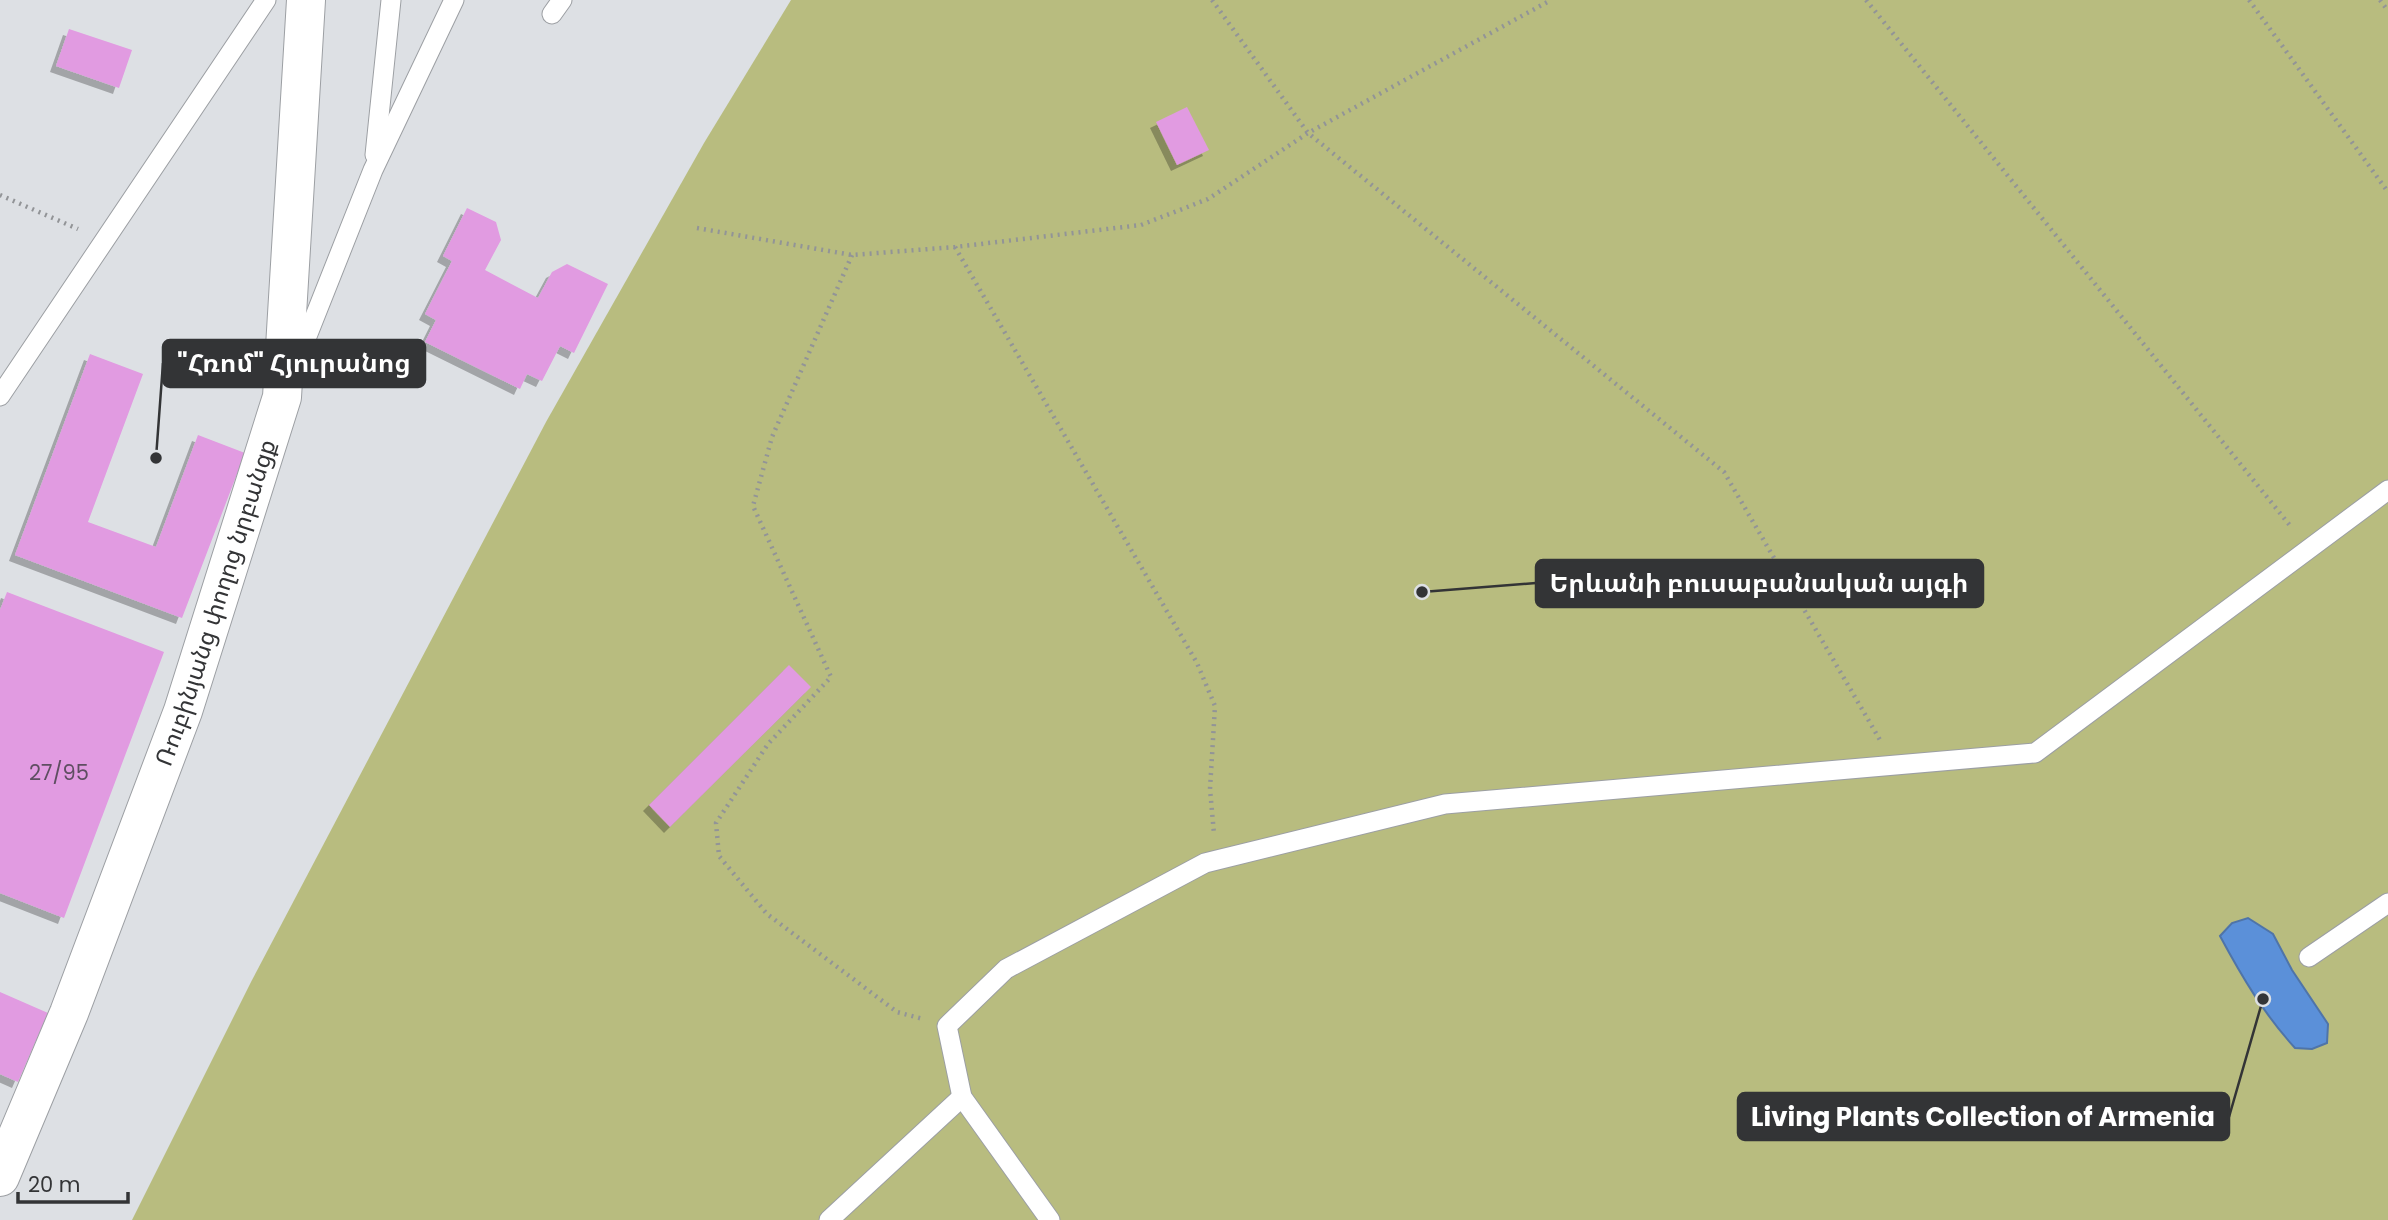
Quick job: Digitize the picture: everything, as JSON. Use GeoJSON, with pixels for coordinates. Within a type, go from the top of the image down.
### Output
{"type":"FeatureCollection","features":[{"type":"Feature","properties":{"kind":"street","name":"Ռուբինյանց փողոց նրբանցք"},"geometry":{"type":"LineString","coordinates":[[0,1177],[69,1013],[183,711],[282,397],[306,0]]}},
{"type":"Feature","properties":{"kind":"lane"},"geometry":{"type":"LineString","coordinates":[[0,396],[266,0]]}},
{"type":"Feature","properties":{"kind":"lane"},"geometry":{"type":"LineString","coordinates":[[373,170],[391,0]]}},
{"type":"Feature","properties":{"kind":"lane"},"geometry":{"type":"LineString","coordinates":[[282,397],[373,170],[454,0]]}},
{"type":"Feature","properties":{"kind":"lane"},"geometry":{"type":"LineString","coordinates":[[1050,1220],[962,1097],[947,1026],[1006,969],[1205,863],[1445,804],[2035,753],[2388,490]]}},
{"type":"Feature","properties":{"kind":"lane"},"geometry":{"type":"LineString","coordinates":[[2309,957],[2388,903]]}},
{"type":"Feature","properties":{"kind":"lane"},"geometry":{"type":"LineString","coordinates":[[829,1220],[962,1097]]}},
{"type":"Feature","properties":{"kind":"path"},"geometry":{"type":"LineString","coordinates":[[1212,0],[1308,133],[1724,472],[1895,765]]}},
{"type":"Feature","properties":{"kind":"path"},"geometry":{"type":"LineString","coordinates":[[697,228],[852,255],[955,247],[1140,225],[1208,198],[1308,133],[1551,0]]}},
{"type":"Feature","properties":{"kind":"path"},"geometry":{"type":"LineString","coordinates":[[1866,0],[2308,547]]}},
{"type":"Feature","properties":{"kind":"path"},"geometry":{"type":"LineString","coordinates":[[2249,0],[2388,192]]}},
{"type":"Feature","properties":{"kind":"path"},"geometry":{"type":"LineString","coordinates":[[2380,0],[2388,11]]}},
{"type":"Feature","properties":{"kind":"path"},"geometry":{"type":"LineString","coordinates":[[0,195],[104,241]]}},
{"type":"Feature","properties":{"kind":"path"},"geometry":{"type":"LineString","coordinates":[[955,247],[1197,663],[1215,706],[1210,789],[1217,860]]}},
{"type":"Feature","properties":{"kind":"path"},"geometry":{"type":"LineString","coordinates":[[852,255],[772,437],[753,506],[831,677],[768,744],[716,823],[719,856],[767,914],[897,1012],[947,1026]]}},
{"type":"Feature","properties":{"kind":"green space"},"geometry":{"type":"Polygon","coordinates":[[[791,0],[2388,0],[2388,1220],[132,1220],[251,982],[546,422],[704,143],[791,0]]]}},
{"type":"Feature","properties":{"kind":"water"},"geometry":{"type":"Polygon","coordinates":[[[2248,918],[2273,934],[2292,970],[2328,1024],[2327,1043],[2312,1049],[2295,1048],[2254,995],[2220,936],[2232,923],[2248,918]]]}},
{"type":"Feature","properties":{"kind":"building"},"geometry":{"type":"Polygon","coordinates":[[[69,29],[132,50],[119,88],[56,66],[69,29]]]}},
{"type":"Feature","properties":{"kind":"building"},"geometry":{"type":"Polygon","coordinates":[[[1187,107],[1209,150],[1177,165],[1156,122],[1187,107]]]}},
{"type":"Feature","properties":{"kind":"building"},"geometry":{"type":"Polygon","coordinates":[[[467,208],[496,222],[501,240],[485,270],[538,298],[552,272],[567,264],[608,284],[574,353],[560,346],[542,381],[527,374],[520,389],[425,342],[436,320],[425,314],[452,261],[443,256],[467,208]]]}},
{"type":"Feature","properties":{"kind":"building"},"geometry":{"type":"Polygon","coordinates":[[[90,354],[143,374],[88,522],[156,547],[198,435],[245,453],[182,618],[15,555],[90,354]]]}},
{"type":"Feature","properties":{"kind":"building"},"geometry":{"type":"Polygon","coordinates":[[[7,592],[164,652],[64,918],[0,893],[0,610],[7,592]]]}},
{"type":"Feature","properties":{"kind":"building"},"geometry":{"type":"Polygon","coordinates":[[[789,665],[811,687],[670,827],[649,805],[789,665]]]}},
{"type":"Feature","properties":{"kind":"building"},"geometry":{"type":"Polygon","coordinates":[[[0,992],[48,1013],[18,1082],[0,1074],[0,992]]]}},
{"type":"Feature","properties":{"kind":"place","name":"\"Հռոմ\" Հյուրանոց"},"geometry":{"type":"Point","coordinates":[156,458]}},
{"type":"Feature","properties":{"kind":"place","name":"Երևանի բուսաբանական այգի"},"geometry":{"type":"Point","coordinates":[1422,592]}},
{"type":"Feature","properties":{"kind":"place","name":"Living Plants Collection of Armenia"},"geometry":{"type":"Point","coordinates":[2263,999]}}]}
